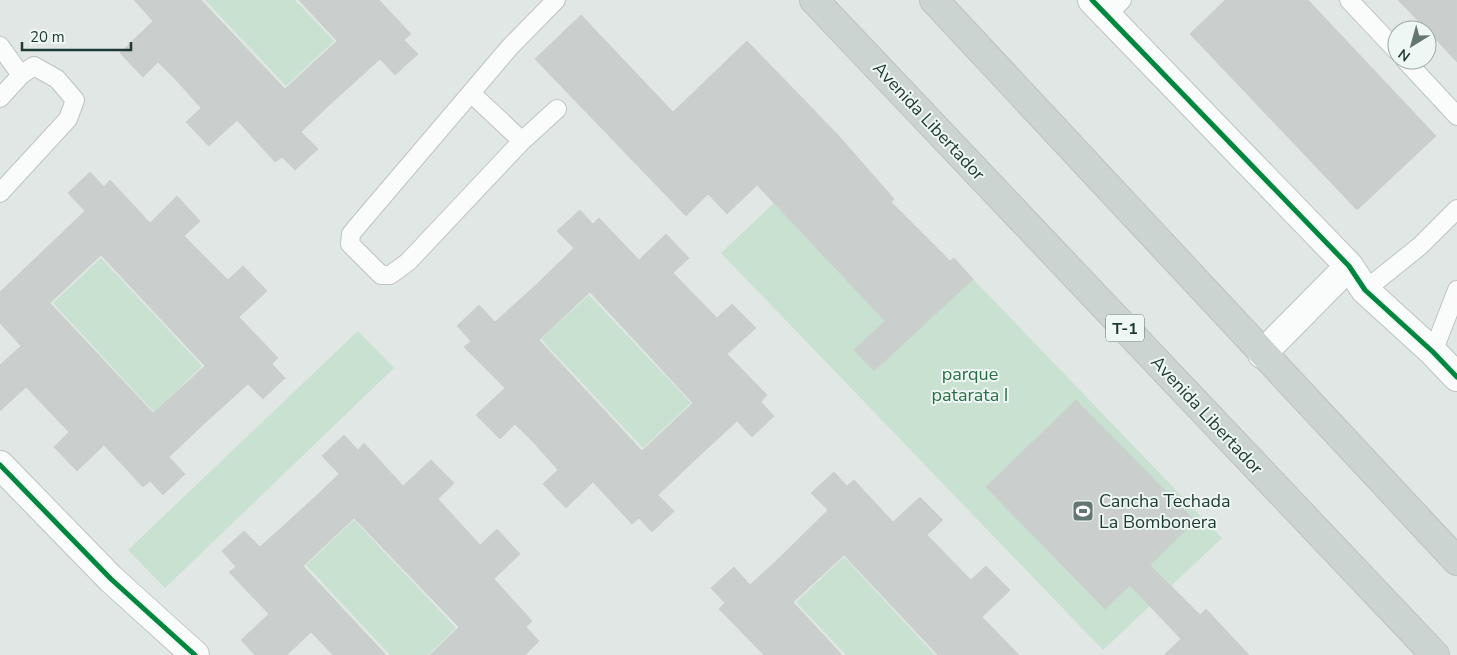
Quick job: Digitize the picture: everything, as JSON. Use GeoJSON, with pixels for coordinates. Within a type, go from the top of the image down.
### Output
{"type":"FeatureCollection","features":[{"type":"Feature","properties":{"kind":"main road","name":"Avenida Libertador"},"geometry":{"type":"LineString","coordinates":[[814,0],[1436,655]]}},
{"type":"Feature","properties":{"kind":"main road"},"geometry":{"type":"LineString","coordinates":[[934,0],[1457,561]]}},
{"type":"Feature","properties":{"kind":"street"},"geometry":{"type":"LineString","coordinates":[[1107,5],[1349,266],[1365,290],[1433,352],[1457,377]]}},
{"type":"Feature","properties":{"kind":"street"},"geometry":{"type":"LineString","coordinates":[[1262,354],[1349,266]]}},
{"type":"Feature","properties":{"kind":"street"},"geometry":{"type":"LineString","coordinates":[[0,465],[111,580],[195,655]]}},
{"type":"Feature","properties":{"kind":"lane"},"geometry":{"type":"LineString","coordinates":[[556,0],[509,48],[472,94],[351,234],[352,247],[381,275],[394,274],[408,262],[522,141],[557,109]]}},
{"type":"Feature","properties":{"kind":"lane"},"geometry":{"type":"LineString","coordinates":[[1349,0],[1387,41]]}},
{"type":"Feature","properties":{"kind":"lane"},"geometry":{"type":"LineString","coordinates":[[0,46],[21,75]]}},
{"type":"Feature","properties":{"kind":"lane"},"geometry":{"type":"LineString","coordinates":[[0,98],[21,75],[34,66],[57,79],[75,100],[68,119],[0,193]]}},
{"type":"Feature","properties":{"kind":"lane"},"geometry":{"type":"LineString","coordinates":[[1414,70],[1457,116]]}},
{"type":"Feature","properties":{"kind":"lane"},"geometry":{"type":"LineString","coordinates":[[472,94],[522,141]]}},
{"type":"Feature","properties":{"kind":"lane"},"geometry":{"type":"LineString","coordinates":[[1365,290],[1420,246],[1457,210]]}},
{"type":"Feature","properties":{"kind":"lane"},"geometry":{"type":"LineString","coordinates":[[1433,352],[1457,290]]}},
{"type":"Feature","properties":{"kind":"green space"},"geometry":{"type":"Polygon","coordinates":[[[205,0],[295,0],[334,41],[286,86],[205,0]]]}},
{"type":"Feature","properties":{"kind":"green space","name":"parque patarata I"},"geometry":{"type":"Polygon","coordinates":[[[774,203],[885,321],[854,350],[874,371],[973,279],[1222,538],[1103,650],[721,253],[774,203]]]}},
{"type":"Feature","properties":{"kind":"green space"},"geometry":{"type":"Polygon","coordinates":[[[101,258],[202,366],[154,412],[53,303],[101,258]]]}},
{"type":"Feature","properties":{"kind":"green space"},"geometry":{"type":"Polygon","coordinates":[[[589,295],[691,403],[643,448],[541,339],[589,295]]]}},
{"type":"Feature","properties":{"kind":"green space"},"geometry":{"type":"Polygon","coordinates":[[[358,331],[394,368],[165,588],[128,550],[358,331]]]}},
{"type":"Feature","properties":{"kind":"green space"},"geometry":{"type":"Polygon","coordinates":[[[354,520],[456,628],[428,655],[390,655],[306,565],[354,520]]]}},
{"type":"Feature","properties":{"kind":"green space"},"geometry":{"type":"Polygon","coordinates":[[[844,557],[935,655],[846,655],[796,602],[844,557]]]}},
{"type":"Feature","properties":{"kind":"building"},"geometry":{"type":"Polygon","coordinates":[[[134,0],[201,0],[285,89],[337,41],[299,0],[379,0],[411,34],[404,40],[418,54],[395,75],[380,59],[326,108],[301,132],[318,149],[295,170],[282,157],[275,162],[237,120],[209,146],[186,122],[201,108],[178,82],[158,62],[143,77],[120,53],[153,21],[134,0]]]}},
{"type":"Feature","properties":{"kind":"building"},"geometry":{"type":"Polygon","coordinates":[[[1225,0],[1308,0],[1436,136],[1357,210],[1190,34],[1225,0]]]}},
{"type":"Feature","properties":{"kind":"building"},"geometry":{"type":"Polygon","coordinates":[[[1398,0],[1457,0],[1457,62],[1437,41],[1437,20],[1417,20],[1398,0]]]}},
{"type":"Feature","properties":{"kind":"building"},"geometry":{"type":"Polygon","coordinates":[[[581,15],[673,112],[747,41],[838,135],[894,199],[891,202],[950,261],[954,258],[973,279],[874,371],[854,350],[885,321],[757,185],[727,214],[708,194],[686,216],[535,59],[581,15]]]}},
{"type":"Feature","properties":{"kind":"building"},"geometry":{"type":"Polygon","coordinates":[[[90,172],[104,187],[110,180],[150,223],[177,196],[200,221],[184,236],[228,280],[243,266],[267,291],[239,317],[278,358],[272,364],[285,378],[263,399],[248,384],[169,457],[185,474],[163,495],[150,481],[143,487],[104,445],[77,471],[54,447],[69,432],[26,387],[0,411],[0,365],[21,346],[0,323],[0,292],[85,211],[68,193],[90,172]],[[101,255],[50,303],[153,413],[205,366],[101,255]]]}},
{"type":"Feature","properties":{"kind":"building"},"geometry":{"type":"Polygon","coordinates":[[[580,210],[593,224],[599,218],[639,260],[666,234],[689,258],[673,273],[717,318],[732,304],[756,328],[727,354],[767,395],[761,402],[774,416],[752,437],[737,421],[658,495],[674,511],[652,532],[639,518],[632,524],[593,482],[566,508],[543,484],[558,470],[535,444],[515,424],[500,439],[476,415],[505,388],[464,347],[471,341],[457,326],[479,305],[495,322],[537,284],[574,248],[557,231],[580,210]],[[590,292],[539,340],[642,451],[693,403],[590,292]]]}},
{"type":"Feature","properties":{"kind":"building"},"geometry":{"type":"Polygon","coordinates":[[[1076,400],[1195,521],[1150,565],[1200,615],[1206,609],[1249,655],[1164,655],[1181,639],[1130,585],[1105,609],[986,487],[1076,400]]]}},
{"type":"Feature","properties":{"kind":"building"},"geometry":{"type":"Polygon","coordinates":[[[344,435],[358,450],[364,443],[403,486],[431,460],[454,483],[438,499],[480,545],[497,529],[520,554],[494,579],[532,621],[526,627],[539,641],[525,655],[430,655],[459,627],[354,518],[303,566],[386,655],[333,655],[311,632],[287,655],[255,655],[241,640],[269,614],[229,572],[236,567],[222,551],[244,531],[260,547],[315,497],[339,474],[322,456],[344,435]]]}},
{"type":"Feature","properties":{"kind":"building"},"geometry":{"type":"Polygon","coordinates":[[[834,472],[847,486],[854,480],[893,522],[920,497],[943,520],[927,535],[971,580],[986,566],[1010,590],[982,617],[1019,655],[938,655],[844,555],[793,602],[842,655],[764,655],[719,609],[725,603],[711,588],[734,567],[750,585],[775,562],[828,510],[811,493],[834,472]]]}},
{"type":"Feature","properties":{"kind":"cycle path"},"geometry":{"type":"LineString","coordinates":[[1092,0],[1349,266],[1365,290],[1433,352],[1457,377]]}},
{"type":"Feature","properties":{"kind":"cycle path"},"geometry":{"type":"LineString","coordinates":[[0,465],[111,579],[195,655]]}},
{"type":"Feature","properties":{"kind":"place","name":"Cancha Techada La Bombonera"},"geometry":{"type":"Point","coordinates":[1083,511]}}]}
